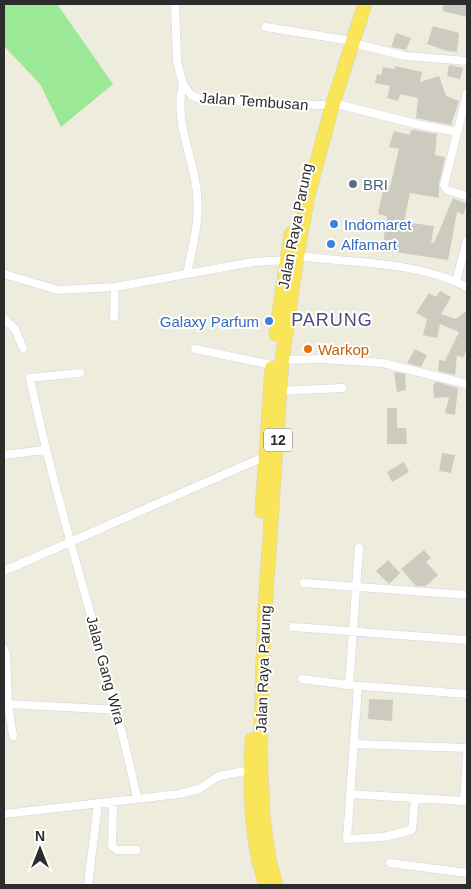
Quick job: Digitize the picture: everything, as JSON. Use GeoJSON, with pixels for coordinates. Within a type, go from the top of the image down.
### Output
{"type":"FeatureCollection","features":[{"type":"Feature","properties":{"kind":"highway","name":"Jalan Raya Parung"},"geometry":{"type":"LineString","coordinates":[[349,41],[356,4]]}},
{"type":"Feature","properties":{"kind":"highway","name":"Jalan Raya Parung"},"geometry":{"type":"LineString","coordinates":[[266,885],[255,839],[277,363],[292,258],[297,204],[327,104],[349,41],[365,4]]}},
{"type":"Feature","properties":{"kind":"highway","name":"Jalan Raya Parung"},"geometry":{"type":"LineString","coordinates":[[276,885],[250,770],[256,607],[280,391],[277,363]]}},
{"type":"Feature","properties":{"kind":"street","name":"Jalan Tembusan"},"geometry":{"type":"LineString","coordinates":[[175,4],[177,62],[183,84],[191,95],[200,99],[327,104],[416,124],[467,131]]}},
{"type":"Feature","properties":{"kind":"street"},"geometry":{"type":"LineString","coordinates":[[266,27],[349,41],[405,56],[467,61]]}},
{"type":"Feature","properties":{"kind":"street"},"geometry":{"type":"LineString","coordinates":[[183,84],[180,94],[181,116],[198,195],[197,214],[187,274]]}},
{"type":"Feature","properties":{"kind":"street"},"geometry":{"type":"LineString","coordinates":[[467,93],[444,185],[447,190],[467,196]]}},
{"type":"Feature","properties":{"kind":"street"},"geometry":{"type":"LineString","coordinates":[[456,281],[467,241]]}},
{"type":"Feature","properties":{"kind":"street"},"geometry":{"type":"LineString","coordinates":[[4,274],[58,290],[115,288],[253,262],[292,258],[392,266],[456,281],[467,287]]}},
{"type":"Feature","properties":{"kind":"street"},"geometry":{"type":"LineString","coordinates":[[114,317],[115,288]]}},
{"type":"Feature","properties":{"kind":"street"},"geometry":{"type":"LineString","coordinates":[[4,319],[15,330],[23,348]]}},
{"type":"Feature","properties":{"kind":"street"},"geometry":{"type":"LineString","coordinates":[[195,349],[277,363],[322,359],[383,363],[467,384]]}},
{"type":"Feature","properties":{"kind":"street","name":"Jalan Gang Wira"},"geometry":{"type":"LineString","coordinates":[[80,373],[30,378],[45,450],[118,710],[137,798]]}},
{"type":"Feature","properties":{"kind":"street"},"geometry":{"type":"LineString","coordinates":[[280,391],[342,388]]}},
{"type":"Feature","properties":{"kind":"street"},"geometry":{"type":"LineString","coordinates":[[4,456],[45,450]]}},
{"type":"Feature","properties":{"kind":"street"},"geometry":{"type":"LineString","coordinates":[[4,571],[72,543],[272,454]]}},
{"type":"Feature","properties":{"kind":"street"},"geometry":{"type":"LineString","coordinates":[[359,548],[353,632],[354,744],[347,839],[383,837],[412,830],[415,798]]}},
{"type":"Feature","properties":{"kind":"street"},"geometry":{"type":"LineString","coordinates":[[304,583],[467,595]]}},
{"type":"Feature","properties":{"kind":"street"},"geometry":{"type":"LineString","coordinates":[[293,627],[467,640]]}},
{"type":"Feature","properties":{"kind":"street"},"geometry":{"type":"LineString","coordinates":[[4,649],[6,654],[5,695],[13,736]]}},
{"type":"Feature","properties":{"kind":"street"},"geometry":{"type":"LineString","coordinates":[[302,679],[354,686],[467,694]]}},
{"type":"Feature","properties":{"kind":"street"},"geometry":{"type":"LineString","coordinates":[[8,704],[118,710]]}},
{"type":"Feature","properties":{"kind":"street"},"geometry":{"type":"LineString","coordinates":[[354,744],[467,748]]}},
{"type":"Feature","properties":{"kind":"street"},"geometry":{"type":"LineString","coordinates":[[350,794],[464,801],[467,755]]}},
{"type":"Feature","properties":{"kind":"street"},"geometry":{"type":"LineString","coordinates":[[4,814],[98,804],[191,791],[205,786],[219,776],[250,770]]}},
{"type":"Feature","properties":{"kind":"street"},"geometry":{"type":"LineString","coordinates":[[113,802],[112,846],[118,850],[136,850]]}},
{"type":"Feature","properties":{"kind":"street"},"geometry":{"type":"LineString","coordinates":[[88,885],[98,804]]}},
{"type":"Feature","properties":{"kind":"street"},"geometry":{"type":"LineString","coordinates":[[390,863],[467,873]]}},
{"type":"Feature","properties":{"kind":"green space"},"geometry":{"type":"Polygon","coordinates":[[[4,4],[57,4],[113,84],[61,127],[40,84],[4,46],[4,4]]]}},
{"type":"Feature","properties":{"kind":"building"},"geometry":{"type":"Polygon","coordinates":[[[444,4],[467,4],[467,17],[442,11],[444,4]]]}},
{"type":"Feature","properties":{"kind":"building"},"geometry":{"type":"Polygon","coordinates":[[[433,26],[459,33],[457,52],[447,51],[427,44],[433,26]]]}},
{"type":"Feature","properties":{"kind":"building"},"geometry":{"type":"Polygon","coordinates":[[[396,33],[411,38],[406,50],[391,47],[396,33]]]}},
{"type":"Feature","properties":{"kind":"building"},"geometry":{"type":"Polygon","coordinates":[[[449,65],[463,68],[460,79],[447,76],[449,65]]]}},
{"type":"Feature","properties":{"kind":"building"},"geometry":{"type":"Polygon","coordinates":[[[395,66],[422,72],[420,82],[439,76],[446,96],[459,101],[451,125],[416,118],[418,98],[400,94],[398,101],[387,98],[390,86],[375,83],[377,74],[381,75],[383,67],[395,69],[395,66]]]}},
{"type":"Feature","properties":{"kind":"building"},"geometry":{"type":"Polygon","coordinates":[[[411,130],[437,134],[435,155],[445,157],[439,184],[439,198],[410,193],[404,222],[434,226],[431,242],[434,243],[453,198],[467,204],[463,215],[457,212],[448,260],[382,250],[387,216],[378,214],[384,186],[390,187],[399,149],[389,147],[394,131],[410,135],[411,130]]]}},
{"type":"Feature","properties":{"kind":"building"},"geometry":{"type":"Polygon","coordinates":[[[440,291],[451,297],[441,314],[456,319],[467,310],[467,349],[463,358],[457,355],[455,375],[438,371],[439,360],[445,361],[459,332],[440,324],[437,338],[423,335],[427,319],[416,313],[429,293],[436,297],[440,291]]]}},
{"type":"Feature","properties":{"kind":"building"},"geometry":{"type":"Polygon","coordinates":[[[415,349],[427,355],[421,367],[407,363],[415,349]]]}},
{"type":"Feature","properties":{"kind":"building"},"geometry":{"type":"Polygon","coordinates":[[[394,372],[405,374],[406,390],[397,392],[394,372]]]}},
{"type":"Feature","properties":{"kind":"building"},"geometry":{"type":"Polygon","coordinates":[[[437,382],[458,388],[455,415],[445,413],[449,397],[434,398],[433,384],[437,382]]]}},
{"type":"Feature","properties":{"kind":"building"},"geometry":{"type":"Polygon","coordinates":[[[387,408],[397,408],[397,428],[406,428],[407,444],[387,444],[387,408]]]}},
{"type":"Feature","properties":{"kind":"building"},"geometry":{"type":"Polygon","coordinates":[[[442,453],[455,455],[451,473],[439,471],[442,453]]]}},
{"type":"Feature","properties":{"kind":"building"},"geometry":{"type":"Polygon","coordinates":[[[404,462],[409,472],[392,482],[387,472],[404,462]]]}},
{"type":"Feature","properties":{"kind":"building"},"geometry":{"type":"Polygon","coordinates":[[[424,550],[431,558],[426,562],[438,575],[426,586],[416,586],[401,569],[424,550]]]}},
{"type":"Feature","properties":{"kind":"building"},"geometry":{"type":"Polygon","coordinates":[[[388,560],[400,573],[389,584],[376,571],[388,560]]]}},
{"type":"Feature","properties":{"kind":"building"},"geometry":{"type":"Polygon","coordinates":[[[369,699],[393,700],[392,721],[368,719],[369,699]]]}},
{"type":"Feature","properties":{"kind":"place","name":"BRI"},"geometry":{"type":"Point","coordinates":[353,184]}},
{"type":"Feature","properties":{"kind":"place","name":"Indomaret"},"geometry":{"type":"Point","coordinates":[334,224]}},
{"type":"Feature","properties":{"kind":"place","name":"Alfamart"},"geometry":{"type":"Point","coordinates":[331,244]}},
{"type":"Feature","properties":{"kind":"place","name":"Galaxy Parfum"},"geometry":{"type":"Point","coordinates":[269,321]}},
{"type":"Feature","properties":{"kind":"place","name":"Warkop"},"geometry":{"type":"Point","coordinates":[308,349]}},
{"type":"Feature","properties":{"kind":"district","name":"PARUNG"},"geometry":{"type":"Point","coordinates":[332,320]}}]}
